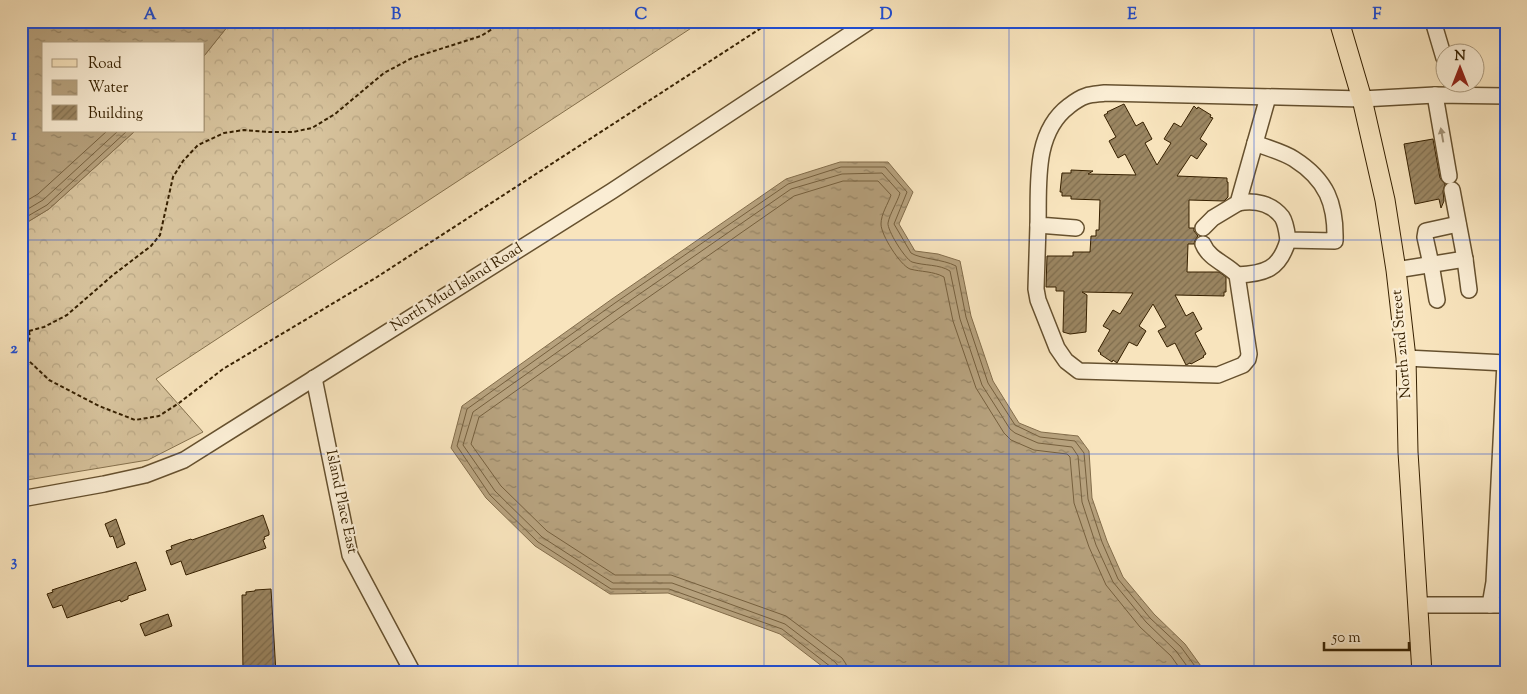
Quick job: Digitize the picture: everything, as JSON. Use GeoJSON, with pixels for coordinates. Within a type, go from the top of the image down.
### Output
{"type":"FeatureCollection","features":[{"type":"Feature","properties":{"kind":"main road","name":"North 2nd Street"},"geometry":{"type":"LineString","coordinates":[[1339,21],[1362,99],[1385,200],[1396,270],[1406,358],[1408,452],[1422,673]]}},
{"type":"Feature","properties":{"kind":"street","name":"North Mud Island Road"},"geometry":{"type":"LineString","coordinates":[[21,499],[146,475],[184,460],[612,191],[870,21]]}},
{"type":"Feature","properties":{"kind":"street"},"geometry":{"type":"LineString","coordinates":[[1432,21],[1439,42]]}},
{"type":"Feature","properties":{"kind":"street"},"geometry":{"type":"LineString","coordinates":[[1203,244],[1205,249],[1214,258],[1232,270],[1237,276],[1249,354],[1248,359],[1243,365],[1218,375],[1079,371],[1066,361],[1057,348],[1038,300],[1036,288],[1040,159],[1052,124],[1061,112],[1086,96],[1105,93],[1362,99],[1435,95],[1444,92]]}},
{"type":"Feature","properties":{"kind":"street"},"geometry":{"type":"LineString","coordinates":[[1476,92],[1506,96]]}},
{"type":"Feature","properties":{"kind":"street"},"geometry":{"type":"LineString","coordinates":[[1435,95],[1469,290]]}},
{"type":"Feature","properties":{"kind":"street"},"geometry":{"type":"LineString","coordinates":[[1238,203],[1268,97]]}},
{"type":"Feature","properties":{"kind":"street"},"geometry":{"type":"LineString","coordinates":[[1255,143],[1294,158],[1314,174],[1328,192],[1336,223],[1335,241],[1288,240]]}},
{"type":"Feature","properties":{"kind":"street"},"geometry":{"type":"LineString","coordinates":[[1203,228],[1213,218],[1238,203],[1248,201],[1258,202],[1274,209],[1282,217],[1288,240],[1285,252],[1281,258],[1274,265],[1260,273],[1237,276]]}},
{"type":"Feature","properties":{"kind":"street"},"geometry":{"type":"LineString","coordinates":[[1437,300],[1425,237],[1426,231],[1458,224]]}},
{"type":"Feature","properties":{"kind":"street"},"geometry":{"type":"LineString","coordinates":[[1038,225],[1076,228]]}},
{"type":"Feature","properties":{"kind":"street"},"geometry":{"type":"LineString","coordinates":[[1396,270],[1465,259]]}},
{"type":"Feature","properties":{"kind":"street"},"geometry":{"type":"LineString","coordinates":[[1406,358],[1505,363],[1494,582],[1490,605]]}},
{"type":"Feature","properties":{"kind":"street","name":"Island Place East"},"geometry":{"type":"LineString","coordinates":[[314,378],[350,555],[413,673]]}},
{"type":"Feature","properties":{"kind":"street"},"geometry":{"type":"LineString","coordinates":[[1417,605],[1506,605]]}},
{"type":"Feature","properties":{"kind":"path"},"geometry":{"type":"LineString","coordinates":[[29,332],[44,327],[67,315],[113,275],[151,246],[160,235],[173,177],[183,161],[198,145],[224,133],[244,130],[293,132],[312,128],[335,114],[384,73],[412,58],[481,36],[505,21]]}},
{"type":"Feature","properties":{"kind":"path"},"geometry":{"type":"LineString","coordinates":[[21,321],[29,332],[30,341],[22,352],[49,380],[99,406],[135,420],[159,416],[223,369],[385,272],[772,21]]}},
{"type":"Feature","properties":{"kind":"green space"},"geometry":{"type":"Polygon","coordinates":[[[232,21],[702,21],[156,379],[203,432],[148,460],[21,481],[21,226],[49,209],[134,132],[205,132],[205,55],[232,21]]]}},
{"type":"Feature","properties":{"kind":"water"},"geometry":{"type":"Polygon","coordinates":[[[21,21],[232,21],[205,55],[205,42],[42,42],[42,132],[134,132],[49,209],[21,226],[21,21]]]}},
{"type":"Feature","properties":{"kind":"water"},"geometry":{"type":"Polygon","coordinates":[[[840,162],[888,162],[913,192],[899,224],[915,251],[938,254],[960,261],[971,316],[993,381],[1019,423],[1041,432],[1078,436],[1089,451],[1092,498],[1107,541],[1123,577],[1154,614],[1185,644],[1206,673],[831,673],[780,634],[668,593],[610,594],[535,546],[486,498],[451,448],[462,406],[612,299],[786,179],[840,162]]]}},
{"type":"Feature","properties":{"kind":"building"},"geometry":{"type":"Polygon","coordinates":[[[1124,104],[1136,126],[1143,122],[1152,139],[1145,143],[1157,165],[1171,143],[1164,139],[1174,123],[1181,127],[1194,106],[1213,118],[1200,139],[1207,144],[1197,159],[1191,155],[1177,176],[1227,178],[1228,182],[1228,197],[1224,201],[1189,200],[1189,228],[1194,228],[1198,236],[1194,244],[1188,244],[1187,272],[1219,272],[1226,277],[1226,292],[1224,292],[1224,296],[1175,295],[1186,316],[1193,312],[1202,329],[1195,333],[1206,354],[1191,364],[1186,365],[1175,343],[1167,347],[1158,331],[1166,327],[1153,304],[1139,326],[1146,331],[1137,346],[1129,342],[1117,363],[1100,354],[1098,351],[1110,330],[1103,326],[1113,310],[1120,314],[1133,293],[1082,292],[1087,295],[1086,332],[1070,334],[1063,332],[1064,291],[1056,291],[1056,287],[1046,287],[1047,256],[1073,256],[1073,252],[1090,252],[1091,236],[1096,236],[1096,230],[1099,230],[1100,200],[1071,199],[1071,196],[1062,196],[1062,192],[1060,192],[1062,173],[1071,173],[1071,170],[1093,171],[1088,174],[1136,175],[1125,154],[1118,158],[1109,141],[1116,137],[1104,115],[1124,104]]]}},
{"type":"Feature","properties":{"kind":"building"},"geometry":{"type":"Polygon","coordinates":[[[1433,139],[1440,178],[1445,184],[1443,191],[1444,201],[1441,208],[1439,199],[1415,204],[1404,144],[1433,139]]]}},
{"type":"Feature","properties":{"kind":"building"},"geometry":{"type":"Polygon","coordinates":[[[263,515],[269,532],[269,535],[264,537],[265,539],[263,540],[266,548],[186,575],[181,561],[171,565],[166,551],[172,549],[171,546],[263,515]]]}},
{"type":"Feature","properties":{"kind":"building"},"geometry":{"type":"Polygon","coordinates":[[[116,519],[125,544],[117,548],[113,536],[110,537],[105,524],[116,519]]]}},
{"type":"Feature","properties":{"kind":"building"},"geometry":{"type":"Polygon","coordinates":[[[136,562],[146,590],[128,596],[128,599],[121,602],[120,600],[67,618],[62,605],[53,608],[47,594],[53,592],[52,590],[136,562]]]}},
{"type":"Feature","properties":{"kind":"building"},"geometry":{"type":"Polygon","coordinates":[[[271,589],[276,673],[243,673],[242,595],[255,590],[271,589]]]}},
{"type":"Feature","properties":{"kind":"building"},"geometry":{"type":"Polygon","coordinates":[[[168,614],[172,626],[145,636],[140,624],[168,614]]]}}]}
